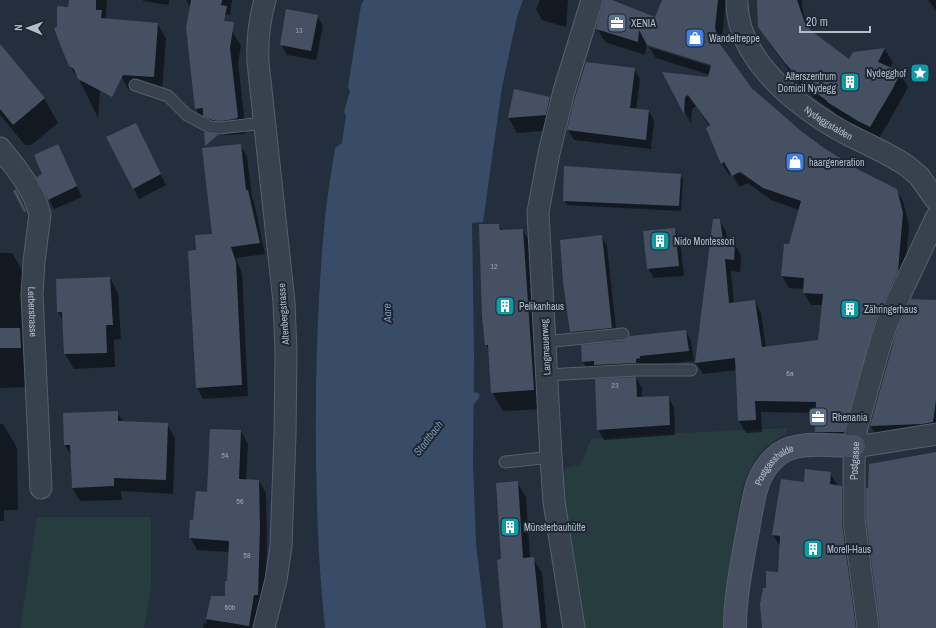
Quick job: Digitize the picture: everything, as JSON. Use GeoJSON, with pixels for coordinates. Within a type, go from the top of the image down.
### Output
{"type":"FeatureCollection","features":[{"type":"Feature","properties":{"kind":"street","name":"Altenbergstrasse"},"geometry":{"type":"LineString","coordinates":[[264,628],[276,580],[281,546],[286,353],[284,302],[257,52],[260,17],[265,0]]}},
{"type":"Feature","properties":{"kind":"street","name":"Langmauerweg"},"geometry":{"type":"LineString","coordinates":[[574,628],[554,502],[538,225],[539,205],[549,153],[564,91],[592,0]]}},
{"type":"Feature","properties":{"kind":"street","name":"Nydeggstalden"},"geometry":{"type":"LineString","coordinates":[[737,0],[739,19],[746,42],[764,69],[779,85],[808,110],[907,166],[920,176],[936,200]]}},
{"type":"Feature","properties":{"kind":"street","name":"Lerberstrasse"},"geometry":{"type":"LineString","coordinates":[[0,148],[27,184],[34,196],[40,214],[34,262],[32,295],[41,488]]}},
{"type":"Feature","properties":{"kind":"street","name":"Postgasse"},"geometry":{"type":"LineString","coordinates":[[868,628],[854,521],[854,446],[857,429],[879,348],[898,299],[936,218]]}},
{"type":"Feature","properties":{"kind":"street","name":"Postgasshalde"},"geometry":{"type":"LineString","coordinates":[[735,628],[738,588],[757,489],[763,472],[779,454],[793,447],[868,445],[936,434]]}},
{"type":"Feature","properties":{"kind":"lane"},"geometry":{"type":"LineString","coordinates":[[135,85],[168,96],[187,115],[210,127],[220,128],[264,123]]}},
{"type":"Feature","properties":{"kind":"lane"},"geometry":{"type":"LineString","coordinates":[[545,342],[623,334]]}},
{"type":"Feature","properties":{"kind":"lane"},"geometry":{"type":"LineString","coordinates":[[547,375],[637,370],[691,370]]}},
{"type":"Feature","properties":{"kind":"lane"},"geometry":{"type":"LineString","coordinates":[[505,462],[551,457]]}},
{"type":"Feature","properties":{"kind":"green space"},"geometry":{"type":"Polygon","coordinates":[[[788,428],[783,435],[769,444],[758,455],[744,482],[727,584],[724,628],[582,628],[561,489],[566,468],[581,464],[591,439],[636,435],[788,428]]]}},
{"type":"Feature","properties":{"kind":"green space"},"geometry":{"type":"Polygon","coordinates":[[[37,517],[151,517],[151,589],[144,628],[20,628],[37,517]]]}},
{"type":"Feature","properties":{"kind":"water","name":"Aare"},"geometry":{"type":"Polygon","coordinates":[[[364,0],[523,0],[517,17],[502,87],[483,222],[472,223],[474,354],[473,465],[476,544],[486,628],[325,628],[319,556],[316,456],[317,342],[321,267],[326,209],[335,148],[342,143],[346,115],[344,112],[350,91],[348,87],[361,5],[364,0]]]}},
{"type":"Feature","properties":{"kind":"building"},"geometry":{"type":"Polygon","coordinates":[[[69,0],[96,0],[96,10],[102,10],[101,18],[158,23],[154,77],[123,75],[112,97],[78,79],[74,69],[69,66],[54,28],[57,27],[57,6],[68,7],[69,0]]]}},
{"type":"Feature","properties":{"kind":"building"},"geometry":{"type":"Polygon","coordinates":[[[191,0],[222,0],[221,5],[227,6],[224,21],[234,22],[230,48],[238,117],[235,119],[220,121],[212,120],[203,116],[203,108],[195,109],[186,28],[191,0]]]}},
{"type":"Feature","properties":{"kind":"building"},"geometry":{"type":"Polygon","coordinates":[[[604,0],[612,0],[655,17],[662,0],[718,0],[715,28],[720,44],[753,90],[801,131],[824,148],[859,170],[897,189],[903,213],[898,271],[875,322],[844,432],[815,432],[816,402],[755,401],[756,420],[738,421],[735,358],[695,363],[713,219],[720,219],[723,241],[735,242],[734,260],[725,259],[729,303],[755,300],[762,347],[818,340],[823,294],[803,293],[804,278],[781,276],[784,244],[789,244],[801,201],[763,188],[740,172],[732,176],[724,162],[721,164],[706,128],[710,125],[688,95],[685,97],[684,114],[662,72],[708,77],[711,65],[647,45],[639,30],[638,42],[596,29],[604,0]]]}},
{"type":"Feature","properties":{"kind":"building","name":"Alterszentrum Domicil Nydegg"},"geometry":{"type":"Polygon","coordinates":[[[757,0],[797,0],[806,26],[849,59],[853,52],[885,48],[878,62],[901,72],[870,127],[827,102],[803,83],[784,62],[758,27],[757,0]]]}},
{"type":"Feature","properties":{"kind":"building"},"geometry":{"type":"Polygon","coordinates":[[[286,9],[318,15],[311,51],[280,45],[286,9]]]}},
{"type":"Feature","properties":{"kind":"building"},"geometry":{"type":"Polygon","coordinates":[[[0,44],[45,98],[13,125],[0,109],[0,44]]]}},
{"type":"Feature","properties":{"kind":"building"},"geometry":{"type":"Polygon","coordinates":[[[586,62],[635,68],[630,108],[649,110],[646,140],[567,130],[586,62]]]}},
{"type":"Feature","properties":{"kind":"building"},"geometry":{"type":"Polygon","coordinates":[[[514,89],[550,97],[546,115],[508,118],[514,89]]]}},
{"type":"Feature","properties":{"kind":"building"},"geometry":{"type":"Polygon","coordinates":[[[136,123],[161,174],[133,189],[106,137],[136,123]]]}},
{"type":"Feature","properties":{"kind":"building"},"geometry":{"type":"Polygon","coordinates":[[[204,132],[218,135],[205,146],[204,132]]]}},
{"type":"Feature","properties":{"kind":"building"},"geometry":{"type":"Polygon","coordinates":[[[58,144],[77,186],[48,200],[37,177],[42,174],[34,155],[58,144]]]}},
{"type":"Feature","properties":{"kind":"building"},"geometry":{"type":"Polygon","coordinates":[[[241,144],[246,190],[248,190],[260,243],[231,247],[236,262],[242,385],[196,388],[188,251],[196,250],[195,235],[212,234],[202,148],[241,144]]]}},
{"type":"Feature","properties":{"kind":"building"},"geometry":{"type":"Polygon","coordinates":[[[564,166],[681,174],[679,206],[563,201],[564,166]]]}},
{"type":"Feature","properties":{"kind":"building"},"geometry":{"type":"Polygon","coordinates":[[[16,189],[26,211],[24,212],[13,191],[16,189]]]}},
{"type":"Feature","properties":{"kind":"building","name":"Pelikanhaus"},"geometry":{"type":"Polygon","coordinates":[[[479,224],[499,224],[500,230],[523,229],[534,390],[491,393],[488,345],[485,345],[482,316],[479,224]]]}},
{"type":"Feature","properties":{"kind":"building","name":"Nido Montessori"},"geometry":{"type":"Polygon","coordinates":[[[675,228],[679,266],[647,269],[643,231],[675,228]]]}},
{"type":"Feature","properties":{"kind":"building"},"geometry":{"type":"Polygon","coordinates":[[[602,235],[612,328],[570,332],[563,282],[560,240],[602,235]]]}},
{"type":"Feature","properties":{"kind":"building"},"geometry":{"type":"Polygon","coordinates":[[[110,277],[113,325],[106,325],[107,353],[64,354],[62,312],[57,312],[56,279],[110,277]]]}},
{"type":"Feature","properties":{"kind":"building"},"geometry":{"type":"Polygon","coordinates":[[[911,299],[936,300],[936,400],[933,422],[922,424],[870,426],[897,330],[911,299]]]}},
{"type":"Feature","properties":{"kind":"building"},"geometry":{"type":"Polygon","coordinates":[[[0,328],[20,328],[21,348],[0,348],[0,328]]]}},
{"type":"Feature","properties":{"kind":"building"},"geometry":{"type":"Polygon","coordinates":[[[686,330],[689,351],[640,356],[640,358],[636,359],[636,363],[594,365],[594,361],[582,362],[581,345],[624,341],[630,336],[686,330]]]}},
{"type":"Feature","properties":{"kind":"building"},"geometry":{"type":"Polygon","coordinates":[[[636,377],[637,397],[669,396],[670,425],[597,430],[595,379],[636,377]]]}},
{"type":"Feature","properties":{"kind":"building"},"geometry":{"type":"Polygon","coordinates":[[[118,411],[118,421],[168,423],[166,480],[114,478],[114,486],[72,488],[70,445],[64,445],[63,413],[118,411]]]}},
{"type":"Feature","properties":{"kind":"building"},"geometry":{"type":"Polygon","coordinates":[[[210,429],[241,430],[239,479],[259,480],[260,527],[258,595],[254,595],[249,626],[206,619],[211,596],[225,596],[229,541],[189,538],[190,520],[193,520],[196,491],[207,492],[210,429]]]}},
{"type":"Feature","properties":{"kind":"building"},"geometry":{"type":"Polygon","coordinates":[[[936,452],[936,628],[880,628],[866,520],[866,488],[868,488],[869,464],[936,452]]]}},
{"type":"Feature","properties":{"kind":"building"},"geometry":{"type":"Polygon","coordinates":[[[805,469],[831,472],[830,484],[842,486],[842,522],[856,628],[762,628],[760,604],[763,588],[766,588],[766,571],[778,572],[780,536],[772,535],[781,479],[804,482],[805,469]]]}},
{"type":"Feature","properties":{"kind":"building","name":"Münsterbauhütte"},"geometry":{"type":"Polygon","coordinates":[[[518,481],[523,558],[534,557],[541,628],[503,628],[497,560],[501,559],[496,483],[518,481]]]}},
{"type":"Feature","properties":{"kind":"waterway","name":"Stadtbach"},"geometry":{"type":"LineString","coordinates":[[467,407],[476,396]]}},
{"type":"Feature","properties":{"kind":"place","name":"XENIA"},"geometry":{"type":"Point","coordinates":[617,23]}},
{"type":"Feature","properties":{"kind":"place","name":"Wandeltreppe"},"geometry":{"type":"Point","coordinates":[695,38]}},
{"type":"Feature","properties":{"kind":"place","name":"Nydegghof"},"geometry":{"type":"Point","coordinates":[920,73]}},
{"type":"Feature","properties":{"kind":"place","name":"Alterszentrum Domicil Nydegg"},"geometry":{"type":"Point","coordinates":[850,82]}},
{"type":"Feature","properties":{"kind":"place","name":"haargeneration"},"geometry":{"type":"Point","coordinates":[795,162]}},
{"type":"Feature","properties":{"kind":"place","name":"Nido Montessori"},"geometry":{"type":"Point","coordinates":[660,241]}},
{"type":"Feature","properties":{"kind":"place","name":"Pelikanhaus"},"geometry":{"type":"Point","coordinates":[505,306]}},
{"type":"Feature","properties":{"kind":"place","name":"Zähringerhaus"},"geometry":{"type":"Point","coordinates":[850,309]}},
{"type":"Feature","properties":{"kind":"place","name":"Rhenania"},"geometry":{"type":"Point","coordinates":[818,417]}},
{"type":"Feature","properties":{"kind":"place","name":"Münsterbauhütte"},"geometry":{"type":"Point","coordinates":[510,527]}},
{"type":"Feature","properties":{"kind":"place","name":"Morell-Haus"},"geometry":{"type":"Point","coordinates":[813,549]}}]}
